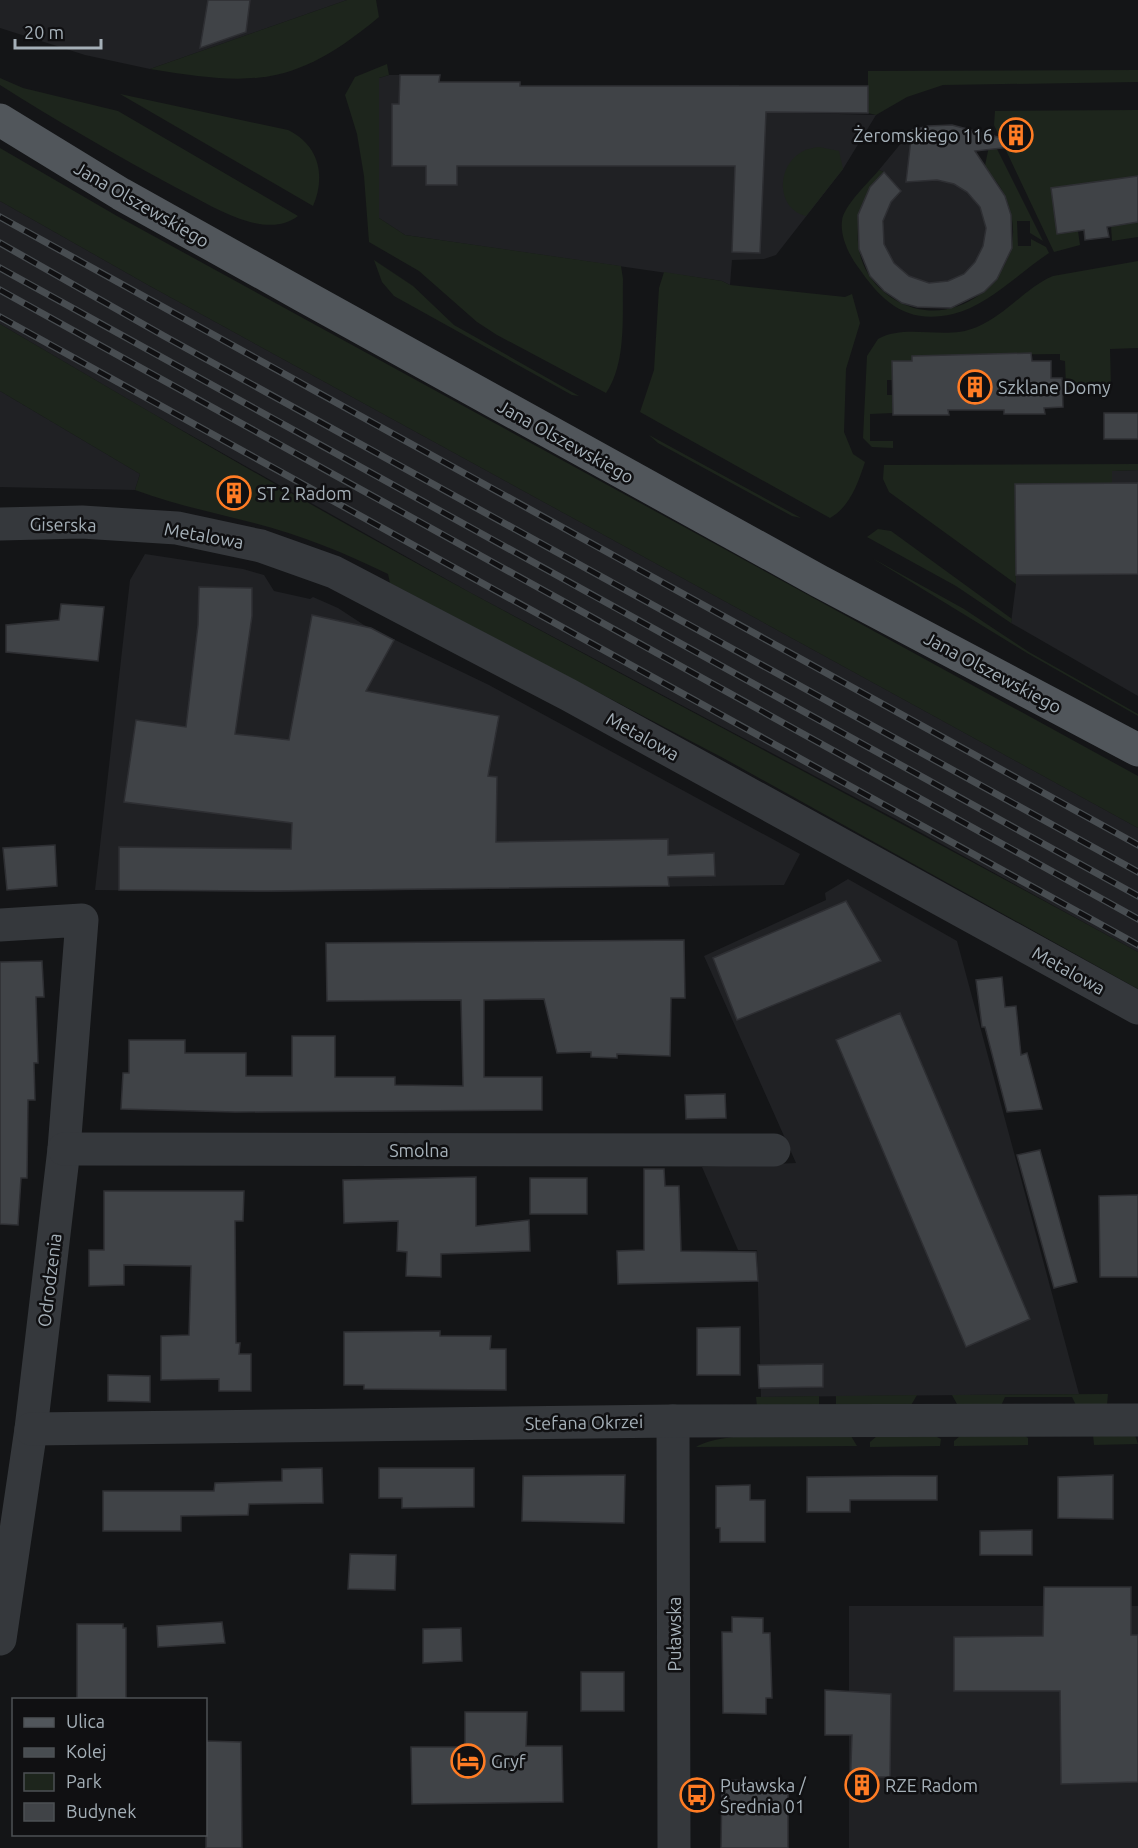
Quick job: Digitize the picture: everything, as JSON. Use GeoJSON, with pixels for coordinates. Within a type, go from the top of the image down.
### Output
{"type":"FeatureCollection","features":[{"type":"Feature","properties":{"kind":"main road","name":"Jana Olszewskiego"},"geometry":{"type":"LineString","coordinates":[[0,120],[121,194],[416,358],[819,581],[1138,750]]}},
{"type":"Feature","properties":{"kind":"street","name":"Giserska"},"geometry":{"type":"LineString","coordinates":[[0,524],[82,522],[126,526]]}},
{"type":"Feature","properties":{"kind":"street","name":"Metalowa"},"geometry":{"type":"LineString","coordinates":[[126,526],[177,528],[230,539],[261,546],[334,572],[569,695],[1138,1008]]}},
{"type":"Feature","properties":{"kind":"street","name":"Odrodzenia"},"geometry":{"type":"LineString","coordinates":[[0,925],[82,920],[64,1149],[31,1429],[0,1639]]}},
{"type":"Feature","properties":{"kind":"street","name":"Smolna"},"geometry":{"type":"LineString","coordinates":[[64,1149],[774,1150]]}},
{"type":"Feature","properties":{"kind":"street","name":"Stefana Okrzei"},"geometry":{"type":"LineString","coordinates":[[31,1429],[673,1421],[1138,1420]]}},
{"type":"Feature","properties":{"kind":"street","name":"Puławska"},"geometry":{"type":"LineString","coordinates":[[673,1421],[674,1848]]}},
{"type":"Feature","properties":{"kind":"shaded area"},"geometry":{"type":"Polygon","coordinates":[[[0,0],[347,0],[150,69],[85,55],[0,28],[0,0]]]}},
{"type":"Feature","properties":{"kind":"shaded area"},"geometry":{"type":"Polygon","coordinates":[[[389,75],[440,75],[440,82],[520,82],[521,86],[739,85],[733,252],[760,253],[766,112],[876,115],[843,169],[776,255],[764,259],[732,260],[730,285],[722,281],[405,235],[379,218],[379,78],[389,75]]]}},
{"type":"Feature","properties":{"kind":"shaded area"},"geometry":{"type":"Polygon","coordinates":[[[912,130],[937,180],[954,184],[967,192],[980,207],[986,228],[983,246],[975,262],[964,274],[948,281],[929,283],[909,276],[893,263],[884,244],[884,172],[879,170],[912,130]]]}},
{"type":"Feature","properties":{"kind":"shaded area"},"geometry":{"type":"Polygon","coordinates":[[[0,201],[148,285],[1138,828],[1138,952],[907,825],[469,592],[148,411],[0,324],[0,201]]]}},
{"type":"Feature","properties":{"kind":"shaded area"},"geometry":{"type":"Polygon","coordinates":[[[0,391],[140,474],[135,490],[0,487],[0,391]]]}},
{"type":"Feature","properties":{"kind":"shaded area"},"geometry":{"type":"Polygon","coordinates":[[[1138,470],[1138,696],[1011,623],[1016,584],[1015,484],[1111,483],[1112,471],[1138,470]]]}},
{"type":"Feature","properties":{"kind":"shaded area"},"geometry":{"type":"Polygon","coordinates":[[[145,554],[243,569],[264,575],[274,591],[310,599],[313,597],[338,608],[364,625],[489,685],[800,854],[784,885],[280,892],[95,890],[130,580],[145,554]]]}},
{"type":"Feature","properties":{"kind":"shaded area"},"geometry":{"type":"Polygon","coordinates":[[[848,879],[957,941],[1079,1394],[761,1397],[757,1250],[738,1250],[702,1167],[796,1163],[704,956],[826,900],[825,893],[848,879]]]}},
{"type":"Feature","properties":{"kind":"shaded area"},"geometry":{"type":"Polygon","coordinates":[[[849,1606],[1138,1606],[1138,1848],[849,1848],[849,1606]]]}},
{"type":"Feature","properties":{"kind":"green space"},"geometry":{"type":"Polygon","coordinates":[[[347,0],[376,0],[379,17],[349,40],[297,69],[272,76],[218,78],[150,69],[347,0]]]}},
{"type":"Feature","properties":{"kind":"green space"},"geometry":{"type":"Polygon","coordinates":[[[387,64],[389,75],[379,78],[379,218],[405,235],[621,266],[623,279],[622,338],[613,381],[606,393],[497,335],[477,322],[419,271],[369,242],[364,176],[357,134],[345,95],[355,77],[387,64]]]}},
{"type":"Feature","properties":{"kind":"green space"},"geometry":{"type":"Polygon","coordinates":[[[1138,70],[1138,82],[943,85],[907,97],[876,115],[868,113],[868,71],[1138,70]]]}},
{"type":"Feature","properties":{"kind":"green space"},"geometry":{"type":"Polygon","coordinates":[[[0,78],[23,88],[118,111],[298,216],[281,224],[269,225],[250,222],[221,211],[43,112],[0,85],[0,78]]]}},
{"type":"Feature","properties":{"kind":"green space"},"geometry":{"type":"Polygon","coordinates":[[[120,94],[288,130],[299,136],[307,144],[317,162],[319,184],[313,206],[120,94]]]}},
{"type":"Feature","properties":{"kind":"green space"},"geometry":{"type":"Polygon","coordinates":[[[1138,110],[1138,176],[1078,231],[1080,245],[1054,252],[994,125],[995,111],[1138,110]]]}},
{"type":"Feature","properties":{"kind":"green space"},"geometry":{"type":"Polygon","coordinates":[[[991,137],[1043,241],[1030,233],[1030,221],[1017,221],[1018,246],[1031,246],[1031,239],[1046,247],[1049,253],[990,296],[966,310],[937,317],[922,316],[897,308],[876,291],[848,251],[842,227],[847,208],[879,170],[884,172],[872,188],[863,206],[858,224],[858,243],[862,260],[870,277],[883,291],[901,303],[920,309],[940,310],[958,306],[975,298],[990,286],[1001,271],[1009,253],[1013,234],[1012,216],[1006,198],[997,182],[984,170],[991,137]]]}},
{"type":"Feature","properties":{"kind":"green space"},"geometry":{"type":"Polygon","coordinates":[[[819,147],[839,151],[843,169],[806,216],[795,211],[787,202],[783,191],[783,180],[794,158],[805,150],[819,147]]]}},
{"type":"Feature","properties":{"kind":"green space"},"geometry":{"type":"Polygon","coordinates":[[[0,148],[117,216],[1138,776],[1138,828],[148,285],[0,201],[0,148]]]}},
{"type":"Feature","properties":{"kind":"green space"},"geometry":{"type":"Polygon","coordinates":[[[1138,222],[1138,237],[1112,241],[1111,226],[1138,222]]]}},
{"type":"Feature","properties":{"kind":"green space"},"geometry":{"type":"Polygon","coordinates":[[[374,260],[413,286],[454,325],[579,396],[572,395],[394,296],[382,282],[374,260]]]}},
{"type":"Feature","properties":{"kind":"green space"},"geometry":{"type":"Polygon","coordinates":[[[1138,261],[1138,348],[1110,349],[1111,387],[1066,387],[1065,361],[1060,360],[1060,354],[912,356],[912,361],[893,380],[887,380],[887,395],[893,395],[893,413],[870,414],[870,441],[893,441],[893,448],[872,447],[863,438],[867,356],[878,339],[901,332],[965,331],[987,322],[1033,287],[1053,276],[1138,261]]]}},
{"type":"Feature","properties":{"kind":"green space"},"geometry":{"type":"Polygon","coordinates":[[[664,272],[722,281],[730,285],[845,297],[852,294],[860,323],[846,369],[844,432],[853,454],[865,462],[848,501],[830,518],[640,412],[654,370],[659,288],[664,272]]]}},
{"type":"Feature","properties":{"kind":"green space"},"geometry":{"type":"Polygon","coordinates":[[[0,324],[234,461],[412,561],[1138,952],[1138,989],[725,759],[390,583],[388,574],[337,551],[285,532],[178,504],[135,490],[140,474],[0,391],[0,324]]]}},
{"type":"Feature","properties":{"kind":"green space"},"geometry":{"type":"Polygon","coordinates":[[[649,435],[801,518],[792,516],[658,443],[649,435]]]}},
{"type":"Feature","properties":{"kind":"green space"},"geometry":{"type":"Polygon","coordinates":[[[1138,464],[1138,470],[1112,471],[1112,483],[1015,484],[1016,584],[889,492],[883,479],[884,465],[1138,464]]]}},
{"type":"Feature","properties":{"kind":"green space"},"geometry":{"type":"Polygon","coordinates":[[[878,529],[891,531],[1012,619],[1011,623],[956,586],[867,537],[878,529]]]}},
{"type":"Feature","properties":{"kind":"green space"},"geometry":{"type":"Polygon","coordinates":[[[872,558],[964,609],[1029,652],[1138,716],[1027,653],[872,558]]]}},
{"type":"Feature","properties":{"kind":"green space"},"geometry":{"type":"Polygon","coordinates":[[[1108,1394],[1107,1405],[1077,1407],[1072,1397],[1005,1397],[1000,1408],[958,1406],[952,1395],[1108,1394]]]}},
{"type":"Feature","properties":{"kind":"green space"},"geometry":{"type":"Polygon","coordinates":[[[917,1395],[910,1407],[836,1404],[836,1396],[917,1395]]]}},
{"type":"Feature","properties":{"kind":"green space"},"geometry":{"type":"Polygon","coordinates":[[[819,1396],[819,1410],[757,1407],[756,1397],[819,1396]]]}},
{"type":"Feature","properties":{"kind":"green space"},"geometry":{"type":"Polygon","coordinates":[[[1024,1435],[1028,1438],[1028,1445],[954,1446],[954,1441],[960,1436],[1024,1435]]]}},
{"type":"Feature","properties":{"kind":"green space"},"geometry":{"type":"Polygon","coordinates":[[[1093,1435],[1135,1435],[1138,1444],[1094,1445],[1093,1435]]]}},
{"type":"Feature","properties":{"kind":"green space"},"geometry":{"type":"Polygon","coordinates":[[[748,1436],[851,1436],[857,1446],[696,1447],[709,1441],[748,1436]]]}},
{"type":"Feature","properties":{"kind":"green space"},"geometry":{"type":"Polygon","coordinates":[[[877,1436],[935,1436],[941,1439],[940,1446],[870,1447],[870,1442],[877,1436]]]}},
{"type":"Feature","properties":{"kind":"building"},"geometry":{"type":"Polygon","coordinates":[[[208,0],[250,0],[246,32],[200,48],[208,0]]]}},
{"type":"Feature","properties":{"kind":"building"},"geometry":{"type":"Polygon","coordinates":[[[400,75],[440,75],[439,82],[520,82],[520,86],[868,86],[868,113],[766,112],[760,253],[732,252],[735,166],[457,166],[457,185],[426,185],[426,166],[392,166],[392,104],[399,104],[400,75]]]}},
{"type":"Feature","properties":{"kind":"building"},"geometry":{"type":"Polygon","coordinates":[[[952,125],[1028,145],[975,151],[1005,196],[1011,215],[1012,248],[997,279],[984,292],[951,308],[917,307],[902,303],[884,291],[870,276],[859,249],[858,215],[870,187],[884,172],[901,191],[891,202],[883,221],[884,244],[894,263],[909,276],[929,283],[948,281],[964,274],[975,262],[983,246],[986,228],[980,207],[967,192],[954,184],[937,180],[906,182],[912,130],[928,126],[952,125]]]}},
{"type":"Feature","properties":{"kind":"building"},"geometry":{"type":"Polygon","coordinates":[[[1138,176],[1138,222],[1107,227],[1109,237],[1085,240],[1084,230],[1057,234],[1051,188],[1138,176]]]}},
{"type":"Feature","properties":{"kind":"building","name":"Szklane Domy"},"geometry":{"type":"Polygon","coordinates":[[[1031,353],[1032,361],[1051,361],[1051,378],[1062,378],[1063,407],[1044,408],[1045,414],[1004,414],[1004,410],[948,410],[949,415],[893,415],[892,361],[912,361],[912,356],[1031,353]]]}},
{"type":"Feature","properties":{"kind":"building"},"geometry":{"type":"Polygon","coordinates":[[[1104,413],[1138,413],[1138,439],[1104,439],[1104,413]]]}},
{"type":"Feature","properties":{"kind":"building"},"geometry":{"type":"Polygon","coordinates":[[[1138,483],[1138,574],[1016,575],[1015,484],[1138,483]]]}},
{"type":"Feature","properties":{"kind":"building"},"geometry":{"type":"Polygon","coordinates":[[[199,587],[252,588],[252,616],[235,734],[289,740],[312,615],[371,628],[394,640],[366,691],[499,716],[488,776],[497,777],[496,842],[668,839],[668,855],[714,853],[715,876],[668,877],[669,886],[269,891],[119,890],[119,847],[291,849],[292,823],[124,802],[136,720],[186,727],[198,625],[199,587]]]}},
{"type":"Feature","properties":{"kind":"building"},"geometry":{"type":"Polygon","coordinates":[[[61,604],[104,607],[98,661],[6,652],[6,625],[59,620],[61,604]]]}},
{"type":"Feature","properties":{"kind":"building"},"geometry":{"type":"Polygon","coordinates":[[[55,845],[57,886],[7,890],[3,848],[55,845]]]}},
{"type":"Feature","properties":{"kind":"building"},"geometry":{"type":"Polygon","coordinates":[[[846,901],[881,961],[737,1020],[713,958],[846,901]]]}},
{"type":"Feature","properties":{"kind":"building"},"geometry":{"type":"Polygon","coordinates":[[[684,940],[685,998],[671,998],[670,1056],[617,1054],[617,1058],[591,1057],[591,1052],[557,1053],[544,999],[484,1000],[484,1077],[542,1077],[542,1110],[235,1112],[121,1109],[123,1073],[129,1073],[129,1040],[185,1040],[185,1053],[246,1053],[246,1076],[292,1076],[292,1036],[335,1036],[335,1077],[395,1077],[395,1085],[463,1086],[461,1000],[327,1001],[326,943],[684,940]]]}},
{"type":"Feature","properties":{"kind":"building"},"geometry":{"type":"Polygon","coordinates":[[[42,961],[44,997],[36,997],[38,1063],[34,1063],[35,1100],[28,1100],[27,1178],[21,1178],[18,1225],[0,1224],[0,962],[42,961]]]}},
{"type":"Feature","properties":{"kind":"building"},"geometry":{"type":"Polygon","coordinates":[[[1002,977],[1005,1007],[1016,1006],[1021,1055],[1027,1053],[1042,1109],[1007,1112],[985,1027],[982,1027],[976,980],[1002,977]]]}},
{"type":"Feature","properties":{"kind":"building"},"geometry":{"type":"Polygon","coordinates":[[[900,1013],[1030,1319],[966,1347],[836,1040],[900,1013]]]}},
{"type":"Feature","properties":{"kind":"building"},"geometry":{"type":"Polygon","coordinates":[[[725,1094],[726,1118],[686,1119],[685,1095],[725,1094]]]}},
{"type":"Feature","properties":{"kind":"building"},"geometry":{"type":"Polygon","coordinates":[[[1040,1150],[1077,1282],[1054,1288],[1017,1155],[1040,1150]]]}},
{"type":"Feature","properties":{"kind":"building"},"geometry":{"type":"Polygon","coordinates":[[[644,1169],[664,1169],[665,1186],[679,1186],[681,1251],[756,1252],[758,1281],[618,1284],[617,1251],[644,1250],[644,1169]]]}},
{"type":"Feature","properties":{"kind":"building"},"geometry":{"type":"Polygon","coordinates":[[[476,1177],[476,1226],[529,1220],[530,1251],[441,1254],[441,1277],[406,1276],[407,1252],[397,1251],[398,1221],[344,1223],[343,1180],[476,1177]]]}},
{"type":"Feature","properties":{"kind":"building"},"geometry":{"type":"Polygon","coordinates":[[[530,1178],[587,1178],[587,1214],[530,1214],[530,1178]]]}},
{"type":"Feature","properties":{"kind":"building"},"geometry":{"type":"Polygon","coordinates":[[[104,1191],[244,1191],[243,1221],[235,1221],[236,1343],[240,1343],[239,1354],[251,1354],[251,1391],[219,1391],[219,1379],[161,1380],[161,1336],[189,1335],[191,1266],[124,1265],[124,1285],[89,1286],[89,1250],[104,1250],[104,1191]]]}},
{"type":"Feature","properties":{"kind":"building"},"geometry":{"type":"Polygon","coordinates":[[[1138,1195],[1138,1277],[1100,1277],[1099,1196],[1138,1195]]]}},
{"type":"Feature","properties":{"kind":"building"},"geometry":{"type":"Polygon","coordinates":[[[740,1327],[740,1375],[697,1375],[697,1328],[740,1327]]]}},
{"type":"Feature","properties":{"kind":"building"},"geometry":{"type":"Polygon","coordinates":[[[440,1331],[440,1336],[491,1336],[490,1349],[506,1349],[506,1390],[364,1389],[364,1385],[344,1385],[344,1332],[440,1331]]]}},
{"type":"Feature","properties":{"kind":"building"},"geometry":{"type":"Polygon","coordinates":[[[823,1364],[823,1387],[759,1388],[758,1365],[823,1364]]]}},
{"type":"Feature","properties":{"kind":"building"},"geometry":{"type":"Polygon","coordinates":[[[108,1375],[150,1376],[150,1402],[108,1401],[108,1375]]]}},
{"type":"Feature","properties":{"kind":"building"},"geometry":{"type":"Polygon","coordinates":[[[322,1468],[323,1503],[249,1504],[248,1515],[181,1516],[181,1531],[103,1531],[103,1491],[214,1491],[215,1483],[282,1481],[282,1469],[322,1468]]]}},
{"type":"Feature","properties":{"kind":"building"},"geometry":{"type":"Polygon","coordinates":[[[379,1468],[474,1468],[474,1507],[402,1508],[402,1498],[379,1498],[379,1468]]]}},
{"type":"Feature","properties":{"kind":"building"},"geometry":{"type":"Polygon","coordinates":[[[625,1475],[624,1523],[522,1521],[523,1476],[625,1475]]]}},
{"type":"Feature","properties":{"kind":"building"},"geometry":{"type":"Polygon","coordinates":[[[1113,1475],[1113,1519],[1058,1518],[1058,1477],[1113,1475]]]}},
{"type":"Feature","properties":{"kind":"building"},"geometry":{"type":"Polygon","coordinates":[[[937,1476],[937,1500],[850,1500],[850,1512],[807,1512],[807,1477],[937,1476]]]}},
{"type":"Feature","properties":{"kind":"building"},"geometry":{"type":"Polygon","coordinates":[[[750,1485],[750,1500],[765,1500],[765,1542],[720,1542],[720,1528],[716,1528],[716,1486],[750,1485]]]}},
{"type":"Feature","properties":{"kind":"building"},"geometry":{"type":"Polygon","coordinates":[[[1032,1530],[1032,1555],[980,1555],[980,1531],[1032,1530]]]}},
{"type":"Feature","properties":{"kind":"building"},"geometry":{"type":"Polygon","coordinates":[[[350,1554],[396,1555],[395,1590],[348,1589],[350,1554]]]}},
{"type":"Feature","properties":{"kind":"building"},"geometry":{"type":"Polygon","coordinates":[[[1044,1587],[1131,1587],[1131,1635],[1138,1635],[1138,1782],[1061,1784],[1060,1691],[954,1691],[954,1637],[1043,1636],[1044,1587]]]}},
{"type":"Feature","properties":{"kind":"building"},"geometry":{"type":"Polygon","coordinates":[[[732,1617],[763,1618],[763,1633],[770,1633],[772,1698],[766,1698],[766,1714],[723,1713],[722,1632],[732,1632],[732,1617]]]}},
{"type":"Feature","properties":{"kind":"building"},"geometry":{"type":"Polygon","coordinates":[[[222,1622],[225,1643],[158,1647],[157,1626],[222,1622]]]}},
{"type":"Feature","properties":{"kind":"building"},"geometry":{"type":"Polygon","coordinates":[[[77,1624],[123,1624],[123,1628],[126,1628],[126,1698],[77,1698],[77,1624]]]}},
{"type":"Feature","properties":{"kind":"building"},"geometry":{"type":"Polygon","coordinates":[[[461,1628],[462,1661],[423,1663],[423,1629],[461,1628]]]}},
{"type":"Feature","properties":{"kind":"building"},"geometry":{"type":"Polygon","coordinates":[[[581,1672],[624,1672],[624,1711],[581,1711],[581,1672]]]}},
{"type":"Feature","properties":{"kind":"building"},"geometry":{"type":"Polygon","coordinates":[[[825,1690],[891,1694],[890,1777],[874,1777],[874,1793],[850,1793],[852,1735],[825,1735],[825,1690]]]}},
{"type":"Feature","properties":{"kind":"building"},"geometry":{"type":"Polygon","coordinates":[[[465,1712],[527,1712],[526,1746],[562,1746],[563,1802],[412,1804],[411,1747],[465,1747],[465,1712]]]}},
{"type":"Feature","properties":{"kind":"building"},"geometry":{"type":"Polygon","coordinates":[[[207,1741],[241,1742],[242,1848],[206,1848],[207,1741]]]}},
{"type":"Feature","properties":{"kind":"building"},"geometry":{"type":"Polygon","coordinates":[[[722,1780],[788,1781],[788,1848],[721,1848],[722,1780]]]}},
{"type":"Feature","properties":{"kind":"railway"},"geometry":{"type":"LineString","coordinates":[[0,217],[1138,845]]}},
{"type":"Feature","properties":{"kind":"railway"},"geometry":{"type":"LineString","coordinates":[[0,243],[164,336],[1138,872]]}},
{"type":"Feature","properties":{"kind":"railway"},"geometry":{"type":"LineString","coordinates":[[0,268],[1138,896]]}},
{"type":"Feature","properties":{"kind":"railway"},"geometry":{"type":"LineString","coordinates":[[0,290],[1138,919]]}},
{"type":"Feature","properties":{"kind":"railway"},"geometry":{"type":"LineString","coordinates":[[0,317],[1138,945]]}},
{"type":"Feature","properties":{"kind":"place","name":"Żeromskiego 116"},"geometry":{"type":"Point","coordinates":[1016,135]}},
{"type":"Feature","properties":{"kind":"place","name":"Szklane Domy"},"geometry":{"type":"Point","coordinates":[975,387]}},
{"type":"Feature","properties":{"kind":"place","name":"ST 2 Radom"},"geometry":{"type":"Point","coordinates":[234,493]}},
{"type":"Feature","properties":{"kind":"place","name":"Gryf"},"geometry":{"type":"Point","coordinates":[468,1761]}},
{"type":"Feature","properties":{"kind":"place","name":"RZE Radom"},"geometry":{"type":"Point","coordinates":[862,1785]}},
{"type":"Feature","properties":{"kind":"place","name":"Puławska / Średnia 01"},"geometry":{"type":"Point","coordinates":[697,1795]}}]}
